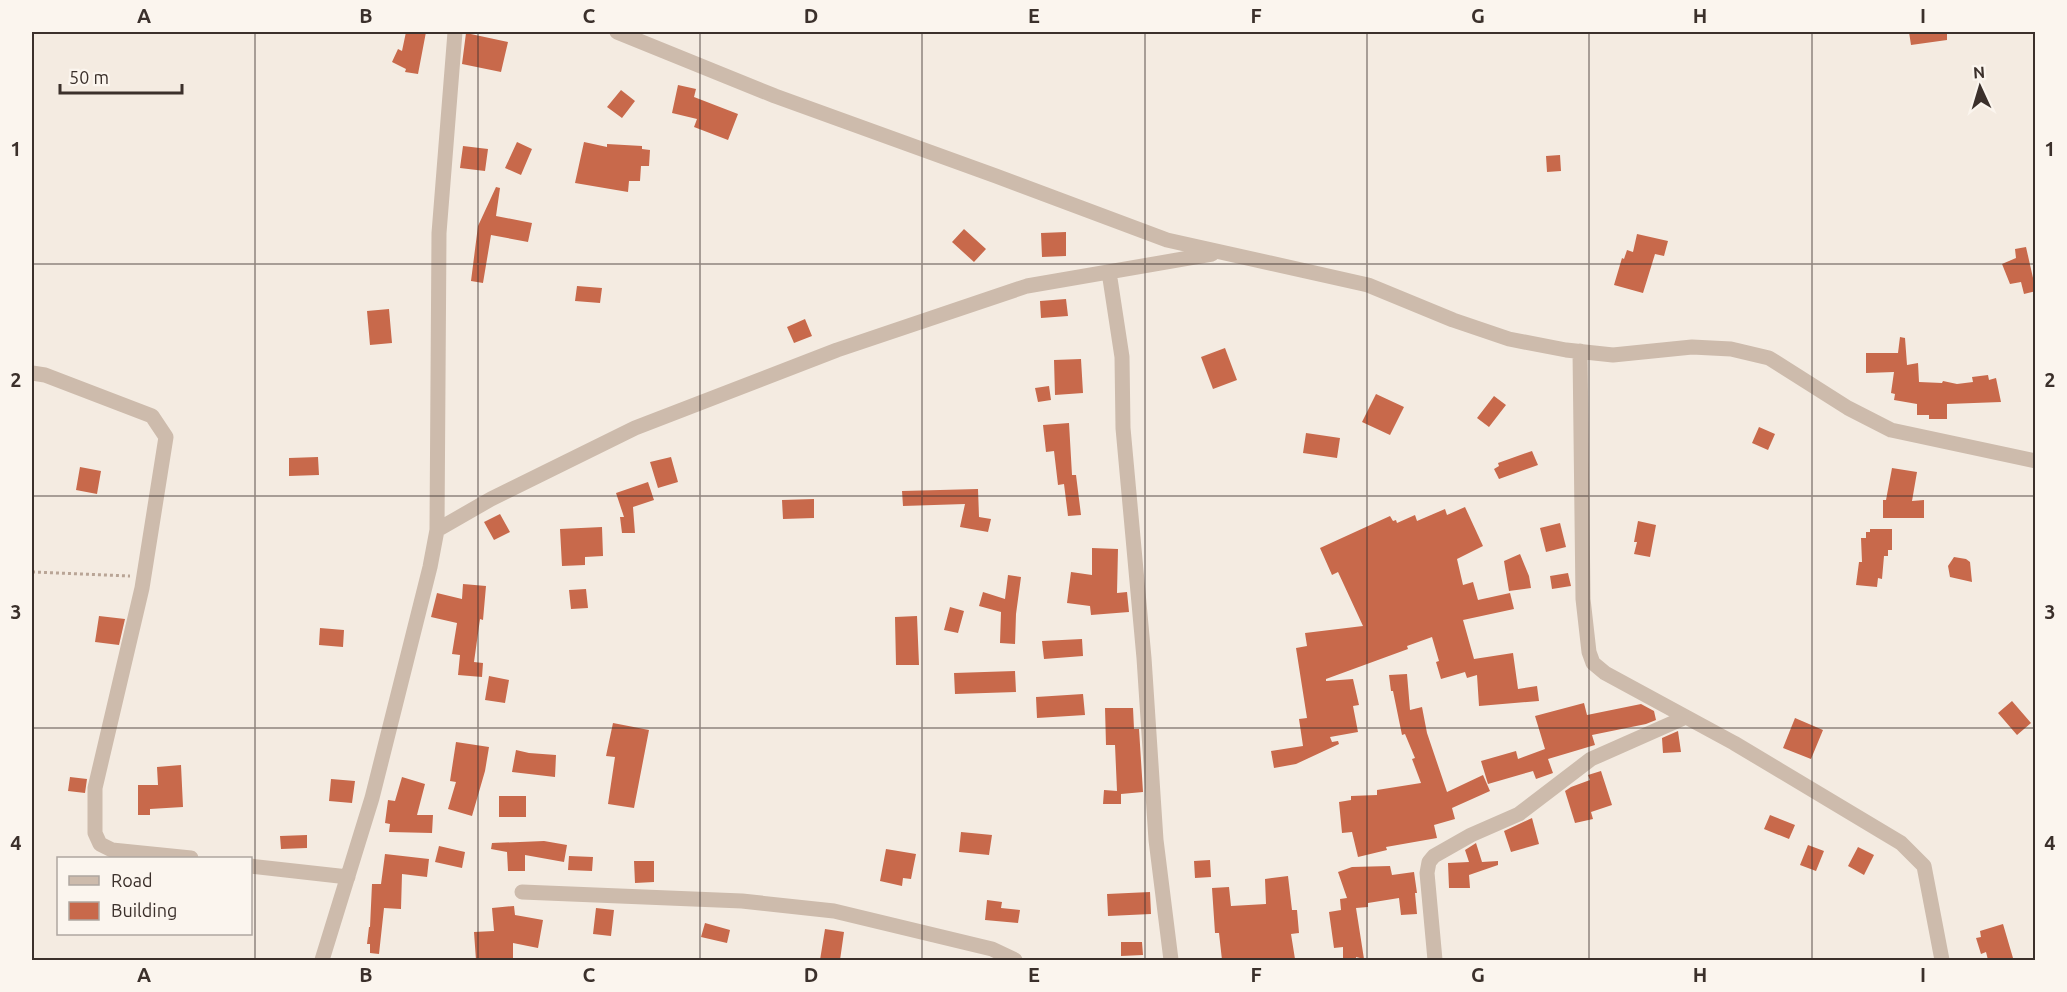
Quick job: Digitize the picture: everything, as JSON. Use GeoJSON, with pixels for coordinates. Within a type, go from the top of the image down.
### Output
{"type":"FeatureCollection","features":[{"type":"Feature","properties":{"kind":"street"},"geometry":{"type":"LineString","coordinates":[[322,960],[372,798],[430,567],[436,530],[439,234],[455,32]]}},
{"type":"Feature","properties":{"kind":"street"},"geometry":{"type":"LineString","coordinates":[[617,32],[775,96],[1167,240],[1368,285],[1453,320],[1509,339],[1612,355],[1692,347],[1731,349],[1769,358],[1848,408],[1891,430],[2036,461]]}},
{"type":"Feature","properties":{"kind":"street"},"geometry":{"type":"LineString","coordinates":[[436,530],[491,499],[635,428],[837,350],[1027,286],[1218,253]]}},
{"type":"Feature","properties":{"kind":"street"},"geometry":{"type":"LineString","coordinates":[[1109,272],[1122,357],[1123,428],[1144,658],[1156,840],[1171,960]]}},
{"type":"Feature","properties":{"kind":"street"},"geometry":{"type":"LineString","coordinates":[[1580,351],[1583,599],[1589,652],[1593,663],[1605,673],[1804,784],[1901,843],[1924,866],[1942,960]]}},
{"type":"Feature","properties":{"kind":"street"},"geometry":{"type":"LineString","coordinates":[[32,373],[45,375],[152,416],[166,436],[144,576],[95,788],[95,833],[100,844],[112,850],[181,857]]}},
{"type":"Feature","properties":{"kind":"street"},"geometry":{"type":"LineString","coordinates":[[1435,960],[1427,873],[1429,862],[1434,856],[1519,814],[1591,759],[1686,717]]}},
{"type":"Feature","properties":{"kind":"street"},"geometry":{"type":"LineString","coordinates":[[252,866],[348,877]]}},
{"type":"Feature","properties":{"kind":"street"},"geometry":{"type":"LineString","coordinates":[[522,892],[742,901],[834,911],[992,949],[1015,960]]}},
{"type":"Feature","properties":{"kind":"path"},"geometry":{"type":"LineString","coordinates":[[32,573],[144,576]]}},
{"type":"Feature","properties":{"kind":"building"},"geometry":{"type":"Polygon","coordinates":[[[406,32],[426,32],[418,74],[405,72],[406,69],[392,62],[398,49],[402,51],[406,32]]]}},
{"type":"Feature","properties":{"kind":"building"},"geometry":{"type":"Polygon","coordinates":[[[1909,32],[1947,32],[1947,40],[1911,45],[1909,32]]]}},
{"type":"Feature","properties":{"kind":"building"},"geometry":{"type":"Polygon","coordinates":[[[466,33],[508,42],[501,72],[462,64],[466,33]]]}},
{"type":"Feature","properties":{"kind":"building"},"geometry":{"type":"Polygon","coordinates":[[[678,85],[696,89],[694,97],[738,114],[728,140],[694,127],[697,119],[672,113],[678,85]]]}},
{"type":"Feature","properties":{"kind":"building"},"geometry":{"type":"Polygon","coordinates":[[[621,90],[635,101],[622,118],[607,107],[621,90]]]}},
{"type":"Feature","properties":{"kind":"building"},"geometry":{"type":"Polygon","coordinates":[[[517,142],[532,149],[521,175],[505,168],[517,142]]]}},
{"type":"Feature","properties":{"kind":"building"},"geometry":{"type":"Polygon","coordinates":[[[584,142],[607,147],[607,144],[642,146],[642,149],[650,150],[649,166],[641,166],[640,181],[629,181],[628,192],[575,183],[584,142]]]}},
{"type":"Feature","properties":{"kind":"building"},"geometry":{"type":"Polygon","coordinates":[[[463,146],[488,149],[485,171],[460,168],[463,146]]]}},
{"type":"Feature","properties":{"kind":"building"},"geometry":{"type":"Polygon","coordinates":[[[1560,155],[1561,171],[1547,172],[1546,156],[1560,155]]]}},
{"type":"Feature","properties":{"kind":"building"},"geometry":{"type":"Polygon","coordinates":[[[496,187],[500,188],[496,216],[532,223],[528,242],[491,235],[483,283],[471,281],[478,226],[496,187]]]}},
{"type":"Feature","properties":{"kind":"building"},"geometry":{"type":"Polygon","coordinates":[[[964,229],[986,249],[974,262],[952,242],[964,229]]]}},
{"type":"Feature","properties":{"kind":"building"},"geometry":{"type":"Polygon","coordinates":[[[1066,232],[1066,256],[1042,257],[1041,233],[1066,232]]]}},
{"type":"Feature","properties":{"kind":"building"},"geometry":{"type":"Polygon","coordinates":[[[1637,234],[1668,241],[1664,256],[1655,254],[1643,293],[1614,285],[1622,258],[1624,259],[1627,250],[1633,252],[1637,234]]]}},
{"type":"Feature","properties":{"kind":"building"},"geometry":{"type":"Polygon","coordinates":[[[2026,247],[2036,291],[2024,294],[2021,282],[2010,284],[2002,264],[2016,258],[2015,249],[2026,247]]]}},
{"type":"Feature","properties":{"kind":"building"},"geometry":{"type":"Polygon","coordinates":[[[577,286],[602,288],[600,303],[575,301],[577,286]]]}},
{"type":"Feature","properties":{"kind":"building"},"geometry":{"type":"Polygon","coordinates":[[[1066,299],[1068,316],[1041,318],[1040,301],[1066,299]]]}},
{"type":"Feature","properties":{"kind":"building"},"geometry":{"type":"Polygon","coordinates":[[[389,309],[392,343],[370,345],[367,311],[389,309]]]}},
{"type":"Feature","properties":{"kind":"building"},"geometry":{"type":"Polygon","coordinates":[[[805,319],[812,336],[794,343],[787,327],[805,319]]]}},
{"type":"Feature","properties":{"kind":"building"},"geometry":{"type":"Polygon","coordinates":[[[1900,337],[1905,338],[1907,365],[1918,363],[1919,382],[1942,383],[1943,381],[1957,384],[1973,382],[1972,377],[1988,375],[1989,380],[1996,378],[2001,402],[1947,404],[1947,419],[1929,419],[1929,415],[1917,415],[1917,404],[1894,400],[1895,394],[1891,393],[1894,372],[1866,373],[1866,353],[1898,353],[1900,337]]]}},
{"type":"Feature","properties":{"kind":"building"},"geometry":{"type":"Polygon","coordinates":[[[1225,348],[1237,380],[1213,389],[1201,357],[1225,348]]]}},
{"type":"Feature","properties":{"kind":"building"},"geometry":{"type":"Polygon","coordinates":[[[1081,359],[1083,393],[1055,395],[1054,360],[1081,359]]]}},
{"type":"Feature","properties":{"kind":"building"},"geometry":{"type":"Polygon","coordinates":[[[1049,386],[1051,400],[1038,402],[1035,388],[1049,386]]]}},
{"type":"Feature","properties":{"kind":"building"},"geometry":{"type":"Polygon","coordinates":[[[1376,394],[1404,407],[1390,435],[1362,422],[1376,394]]]}},
{"type":"Feature","properties":{"kind":"building"},"geometry":{"type":"Polygon","coordinates":[[[1494,396],[1506,405],[1489,427],[1477,418],[1494,396]]]}},
{"type":"Feature","properties":{"kind":"building"},"geometry":{"type":"Polygon","coordinates":[[[1069,423],[1072,475],[1076,475],[1081,515],[1068,516],[1064,484],[1058,485],[1054,451],[1046,452],[1043,425],[1069,423]]]}},
{"type":"Feature","properties":{"kind":"building"},"geometry":{"type":"Polygon","coordinates":[[[1759,427],[1775,434],[1768,450],[1752,443],[1759,427]]]}},
{"type":"Feature","properties":{"kind":"building"},"geometry":{"type":"Polygon","coordinates":[[[1306,433],[1340,438],[1337,458],[1303,453],[1306,433]]]}},
{"type":"Feature","properties":{"kind":"building"},"geometry":{"type":"Polygon","coordinates":[[[1532,451],[1538,465],[1499,479],[1494,469],[1499,466],[1498,463],[1532,451]]]}},
{"type":"Feature","properties":{"kind":"building"},"geometry":{"type":"Polygon","coordinates":[[[318,457],[319,475],[289,476],[289,458],[318,457]]]}},
{"type":"Feature","properties":{"kind":"building"},"geometry":{"type":"Polygon","coordinates":[[[671,457],[678,482],[658,488],[650,462],[671,457]]]}},
{"type":"Feature","properties":{"kind":"building"},"geometry":{"type":"Polygon","coordinates":[[[80,467],[101,471],[97,494],[76,490],[80,467]]]}},
{"type":"Feature","properties":{"kind":"building"},"geometry":{"type":"Polygon","coordinates":[[[1892,468],[1917,472],[1912,501],[1924,500],[1924,518],[1883,518],[1883,500],[1886,500],[1892,468]]]}},
{"type":"Feature","properties":{"kind":"building"},"geometry":{"type":"Polygon","coordinates":[[[648,482],[654,500],[633,507],[635,533],[622,533],[620,517],[624,517],[616,493],[648,482]]]}},
{"type":"Feature","properties":{"kind":"building"},"geometry":{"type":"Polygon","coordinates":[[[978,489],[979,517],[991,519],[988,532],[960,527],[965,504],[903,506],[902,491],[978,489]]]}},
{"type":"Feature","properties":{"kind":"building"},"geometry":{"type":"Polygon","coordinates":[[[814,499],[814,518],[783,519],[782,500],[814,499]]]}},
{"type":"Feature","properties":{"kind":"building"},"geometry":{"type":"Polygon","coordinates":[[[1465,507],[1483,546],[1457,559],[1463,585],[1473,582],[1478,600],[1510,593],[1514,609],[1463,620],[1474,659],[1513,653],[1518,689],[1537,686],[1539,701],[1479,706],[1477,675],[1467,678],[1465,672],[1441,679],[1436,662],[1439,661],[1432,637],[1407,646],[1408,649],[1326,679],[1326,681],[1353,679],[1359,705],[1353,706],[1358,732],[1330,737],[1332,742],[1338,741],[1339,744],[1296,764],[1274,768],[1271,751],[1303,746],[1299,719],[1307,718],[1296,648],[1307,646],[1305,633],[1363,626],[1338,572],[1332,575],[1320,548],[1390,516],[1397,523],[1415,515],[1417,521],[1445,509],[1447,515],[1465,507]]]}},
{"type":"Feature","properties":{"kind":"building"},"geometry":{"type":"Polygon","coordinates":[[[500,514],[510,532],[494,540],[484,522],[500,514]]]}},
{"type":"Feature","properties":{"kind":"building"},"geometry":{"type":"Polygon","coordinates":[[[1638,521],[1656,525],[1650,557],[1634,554],[1638,521]]]}},
{"type":"Feature","properties":{"kind":"building"},"geometry":{"type":"Polygon","coordinates":[[[1560,523],[1566,547],[1546,552],[1540,528],[1560,523]]]}},
{"type":"Feature","properties":{"kind":"building"},"geometry":{"type":"Polygon","coordinates":[[[602,527],[603,556],[585,557],[585,565],[562,566],[560,529],[602,527]]]}},
{"type":"Feature","properties":{"kind":"building"},"geometry":{"type":"Polygon","coordinates":[[[1870,529],[1892,529],[1892,550],[1888,550],[1888,556],[1884,556],[1882,579],[1878,578],[1877,587],[1856,585],[1859,562],[1862,562],[1861,538],[1866,538],[1866,532],[1870,532],[1870,529]]]}},
{"type":"Feature","properties":{"kind":"building"},"geometry":{"type":"Polygon","coordinates":[[[1092,548],[1118,549],[1117,593],[1127,592],[1129,612],[1091,615],[1090,606],[1067,603],[1071,572],[1092,575],[1092,548]]]}},
{"type":"Feature","properties":{"kind":"building"},"geometry":{"type":"Polygon","coordinates":[[[1520,554],[1531,588],[1509,591],[1504,561],[1520,554]]]}},
{"type":"Feature","properties":{"kind":"building"},"geometry":{"type":"Polygon","coordinates":[[[1954,557],[1970,562],[1972,582],[1950,577],[1948,566],[1954,557]]]}},
{"type":"Feature","properties":{"kind":"building"},"geometry":{"type":"Polygon","coordinates":[[[1568,573],[1571,586],[1552,589],[1550,576],[1568,573]]]}},
{"type":"Feature","properties":{"kind":"building"},"geometry":{"type":"Polygon","coordinates":[[[1008,575],[1021,577],[1015,644],[1000,643],[1001,612],[979,606],[983,592],[1005,599],[1008,575]]]}},
{"type":"Feature","properties":{"kind":"building"},"geometry":{"type":"Polygon","coordinates":[[[463,584],[486,586],[483,620],[480,619],[474,662],[483,663],[482,677],[458,675],[460,655],[452,654],[457,623],[431,617],[437,593],[462,599],[463,584]]]}},
{"type":"Feature","properties":{"kind":"building"},"geometry":{"type":"Polygon","coordinates":[[[586,589],[588,608],[571,609],[569,590],[586,589]]]}},
{"type":"Feature","properties":{"kind":"building"},"geometry":{"type":"Polygon","coordinates":[[[950,607],[964,611],[958,633],[944,630],[950,607]]]}},
{"type":"Feature","properties":{"kind":"building"},"geometry":{"type":"Polygon","coordinates":[[[99,616],[125,619],[119,645],[95,642],[99,616]]]}},
{"type":"Feature","properties":{"kind":"building"},"geometry":{"type":"Polygon","coordinates":[[[917,616],[919,665],[896,665],[895,617],[917,616]]]}},
{"type":"Feature","properties":{"kind":"building"},"geometry":{"type":"Polygon","coordinates":[[[320,628],[344,630],[343,647],[319,645],[320,628]]]}},
{"type":"Feature","properties":{"kind":"building"},"geometry":{"type":"Polygon","coordinates":[[[1082,639],[1083,656],[1044,659],[1042,641],[1082,639]]]}},
{"type":"Feature","properties":{"kind":"building"},"geometry":{"type":"Polygon","coordinates":[[[1015,671],[1016,692],[955,694],[954,673],[1015,671]]]}},
{"type":"Feature","properties":{"kind":"building"},"geometry":{"type":"Polygon","coordinates":[[[1407,674],[1410,710],[1422,707],[1427,733],[1447,792],[1483,775],[1490,791],[1452,808],[1455,819],[1434,825],[1437,838],[1386,847],[1387,850],[1358,857],[1352,832],[1342,833],[1339,802],[1351,800],[1351,796],[1377,795],[1377,790],[1421,783],[1412,759],[1415,758],[1405,734],[1402,735],[1393,691],[1391,691],[1389,675],[1407,674]]]}},
{"type":"Feature","properties":{"kind":"building"},"geometry":{"type":"Polygon","coordinates":[[[489,676],[509,680],[505,703],[485,700],[489,676]]]}},
{"type":"Feature","properties":{"kind":"building"},"geometry":{"type":"Polygon","coordinates":[[[1083,694],[1085,715],[1037,718],[1036,697],[1083,694]]]}},
{"type":"Feature","properties":{"kind":"building"},"geometry":{"type":"Polygon","coordinates":[[[2012,701],[2031,723],[2017,735],[1998,713],[2012,701]]]}},
{"type":"Feature","properties":{"kind":"building"},"geometry":{"type":"Polygon","coordinates":[[[1584,703],[1587,715],[1641,704],[1654,711],[1656,720],[1592,735],[1595,745],[1548,759],[1553,773],[1536,779],[1533,771],[1488,784],[1481,761],[1516,751],[1518,759],[1545,749],[1535,716],[1584,703]]]}},
{"type":"Feature","properties":{"kind":"building"},"geometry":{"type":"Polygon","coordinates":[[[1105,708],[1133,708],[1134,729],[1139,729],[1143,792],[1121,794],[1121,804],[1103,804],[1104,790],[1117,791],[1115,745],[1106,745],[1105,708]]]}},
{"type":"Feature","properties":{"kind":"building"},"geometry":{"type":"Polygon","coordinates":[[[1795,718],[1823,730],[1811,759],[1783,748],[1795,718]]]}},
{"type":"Feature","properties":{"kind":"building"},"geometry":{"type":"Polygon","coordinates":[[[613,723],[649,730],[634,808],[608,804],[615,757],[606,756],[613,723]]]}},
{"type":"Feature","properties":{"kind":"building"},"geometry":{"type":"Polygon","coordinates":[[[1678,731],[1681,752],[1663,753],[1662,738],[1678,731]]]}},
{"type":"Feature","properties":{"kind":"building"},"geometry":{"type":"Polygon","coordinates":[[[456,742],[489,747],[485,771],[472,816],[448,809],[456,782],[450,781],[456,742]]]}},
{"type":"Feature","properties":{"kind":"building"},"geometry":{"type":"Polygon","coordinates":[[[516,750],[556,755],[555,777],[512,772],[516,750]]]}},
{"type":"Feature","properties":{"kind":"building"},"geometry":{"type":"Polygon","coordinates":[[[181,765],[183,807],[150,809],[150,815],[138,815],[138,785],[158,785],[157,767],[181,765]]]}},
{"type":"Feature","properties":{"kind":"building"},"geometry":{"type":"Polygon","coordinates":[[[1601,771],[1612,805],[1591,812],[1593,819],[1575,823],[1565,791],[1590,780],[1588,775],[1601,771]]]}},
{"type":"Feature","properties":{"kind":"building"},"geometry":{"type":"Polygon","coordinates":[[[70,777],[87,779],[85,793],[68,791],[70,777]]]}},
{"type":"Feature","properties":{"kind":"building"},"geometry":{"type":"Polygon","coordinates":[[[402,777],[425,784],[417,815],[433,815],[432,833],[389,832],[390,824],[385,823],[388,800],[395,801],[402,777]]]}},
{"type":"Feature","properties":{"kind":"building"},"geometry":{"type":"Polygon","coordinates":[[[331,779],[355,781],[352,803],[329,801],[331,779]]]}},
{"type":"Feature","properties":{"kind":"building"},"geometry":{"type":"Polygon","coordinates":[[[499,796],[526,796],[526,817],[499,817],[499,796]]]}},
{"type":"Feature","properties":{"kind":"building"},"geometry":{"type":"Polygon","coordinates":[[[1770,815],[1795,825],[1789,839],[1764,829],[1770,815]]]}},
{"type":"Feature","properties":{"kind":"building"},"geometry":{"type":"Polygon","coordinates":[[[1532,818],[1539,844],[1511,852],[1504,831],[1532,818]]]}},
{"type":"Feature","properties":{"kind":"building"},"geometry":{"type":"Polygon","coordinates":[[[961,832],[992,835],[989,855],[959,852],[961,832]]]}},
{"type":"Feature","properties":{"kind":"building"},"geometry":{"type":"Polygon","coordinates":[[[307,835],[307,848],[281,849],[280,836],[307,835]]]}},
{"type":"Feature","properties":{"kind":"building"},"geometry":{"type":"Polygon","coordinates":[[[544,841],[567,845],[564,862],[525,855],[525,871],[508,871],[507,852],[491,849],[492,843],[544,841]]]}},
{"type":"Feature","properties":{"kind":"building"},"geometry":{"type":"Polygon","coordinates":[[[1476,843],[1482,862],[1498,861],[1498,865],[1469,875],[1470,888],[1449,888],[1448,863],[1469,862],[1465,850],[1476,843]]]}},
{"type":"Feature","properties":{"kind":"building"},"geometry":{"type":"Polygon","coordinates":[[[1808,845],[1824,851],[1816,871],[1800,865],[1808,845]]]}},
{"type":"Feature","properties":{"kind":"building"},"geometry":{"type":"Polygon","coordinates":[[[439,846],[465,852],[462,868],[435,862],[439,846]]]}},
{"type":"Feature","properties":{"kind":"building"},"geometry":{"type":"Polygon","coordinates":[[[1858,847],[1874,855],[1864,875],[1848,866],[1858,847]]]}},
{"type":"Feature","properties":{"kind":"building"},"geometry":{"type":"Polygon","coordinates":[[[886,849],[916,854],[911,879],[903,878],[902,886],[880,881],[886,849]]]}},
{"type":"Feature","properties":{"kind":"building"},"geometry":{"type":"Polygon","coordinates":[[[385,854],[429,859],[427,877],[402,874],[401,909],[384,908],[379,954],[370,953],[370,944],[367,944],[372,884],[381,884],[385,854]]]}},
{"type":"Feature","properties":{"kind":"building"},"geometry":{"type":"Polygon","coordinates":[[[569,856],[593,857],[592,871],[568,870],[569,856]]]}},
{"type":"Feature","properties":{"kind":"building"},"geometry":{"type":"Polygon","coordinates":[[[1210,860],[1211,877],[1195,878],[1194,861],[1210,860]]]}},
{"type":"Feature","properties":{"kind":"building"},"geometry":{"type":"Polygon","coordinates":[[[634,861],[654,861],[654,882],[635,883],[634,861]]]}},
{"type":"Feature","properties":{"kind":"building"},"geometry":{"type":"Polygon","coordinates":[[[1390,866],[1392,875],[1414,872],[1417,914],[1401,915],[1399,898],[1368,903],[1368,907],[1356,908],[1364,959],[1356,957],[1356,960],[1343,960],[1343,947],[1334,948],[1329,912],[1341,910],[1340,899],[1347,898],[1338,872],[1352,867],[1390,866]]]}},
{"type":"Feature","properties":{"kind":"building"},"geometry":{"type":"Polygon","coordinates":[[[1288,876],[1292,910],[1297,910],[1299,933],[1291,934],[1295,959],[1222,960],[1219,933],[1215,933],[1212,888],[1229,887],[1231,906],[1266,904],[1265,879],[1288,876]]]}},
{"type":"Feature","properties":{"kind":"building"},"geometry":{"type":"Polygon","coordinates":[[[1150,892],[1151,914],[1108,916],[1107,894],[1150,892]]]}},
{"type":"Feature","properties":{"kind":"building"},"geometry":{"type":"Polygon","coordinates":[[[987,900],[1002,902],[1001,908],[1020,910],[1018,923],[985,920],[987,900]]]}},
{"type":"Feature","properties":{"kind":"building"},"geometry":{"type":"Polygon","coordinates":[[[514,906],[515,915],[543,920],[538,948],[513,943],[513,960],[476,960],[474,932],[494,931],[492,908],[514,906]]]}},
{"type":"Feature","properties":{"kind":"building"},"geometry":{"type":"Polygon","coordinates":[[[596,908],[614,910],[611,936],[593,934],[596,908]]]}},
{"type":"Feature","properties":{"kind":"building"},"geometry":{"type":"Polygon","coordinates":[[[705,923],[730,930],[727,943],[701,937],[705,923]]]}},
{"type":"Feature","properties":{"kind":"building"},"geometry":{"type":"Polygon","coordinates":[[[2003,924],[2013,958],[1988,960],[1986,952],[1981,954],[1976,938],[1981,937],[1980,931],[2003,924]]]}},
{"type":"Feature","properties":{"kind":"building"},"geometry":{"type":"Polygon","coordinates":[[[825,929],[844,932],[840,960],[820,960],[825,929]]]}},
{"type":"Feature","properties":{"kind":"building"},"geometry":{"type":"Polygon","coordinates":[[[1121,942],[1142,942],[1143,955],[1121,956],[1121,942]]]}}]}
